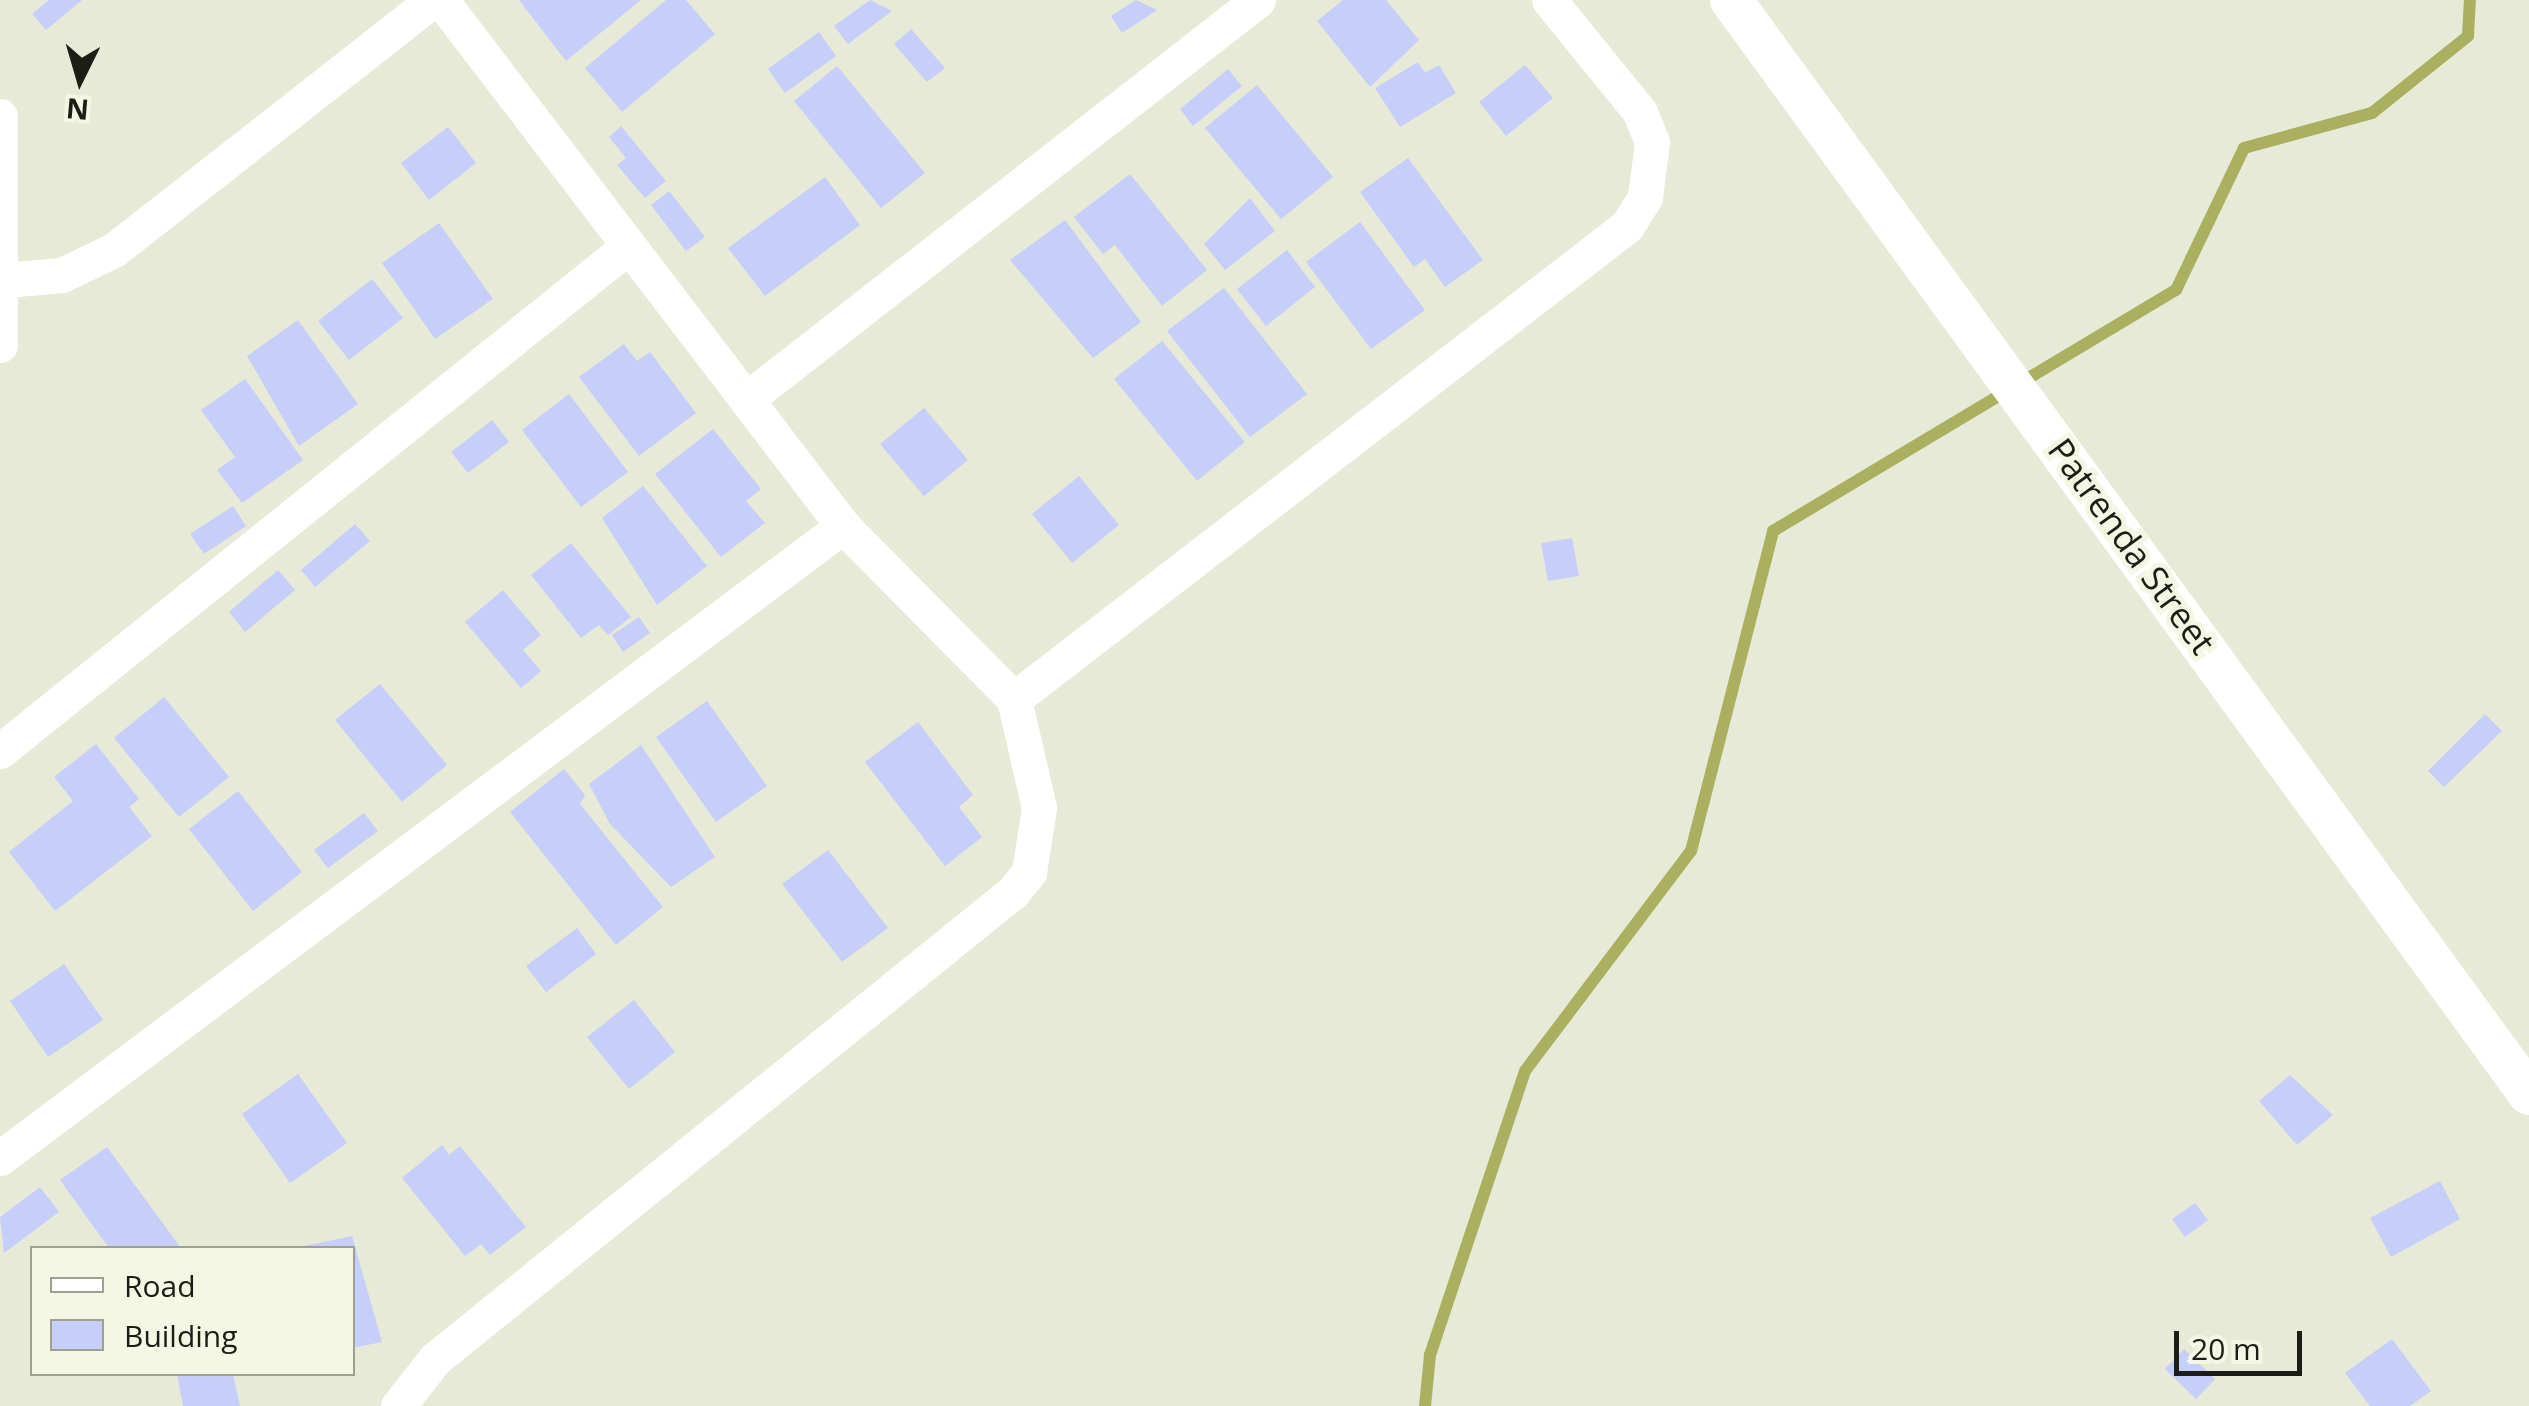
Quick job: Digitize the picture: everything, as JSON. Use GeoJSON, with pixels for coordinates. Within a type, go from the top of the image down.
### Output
{"type":"FeatureCollection","features":[{"type":"Feature","properties":{"kind":"street"},"geometry":{"type":"LineString","coordinates":[[5,280],[62,275],[114,250],[433,0]]}},
{"type":"Feature","properties":{"kind":"street"},"geometry":{"type":"LineString","coordinates":[[398,1406],[435,1359],[1014,892],[1029,872],[1039,808],[1014,699],[843,526],[748,398],[625,249],[441,0]]}},
{"type":"Feature","properties":{"kind":"street"},"geometry":{"type":"LineString","coordinates":[[748,398],[1258,0]]}},
{"type":"Feature","properties":{"kind":"street"},"geometry":{"type":"LineString","coordinates":[[1014,699],[1627,226],[1645,196],[1652,142],[1640,112],[1549,0]]}},
{"type":"Feature","properties":{"kind":"street","name":"Patrenda Street"},"geometry":{"type":"LineString","coordinates":[[1732,0],[2529,1094]]}},
{"type":"Feature","properties":{"kind":"street"},"geometry":{"type":"LineString","coordinates":[[0,116],[5,280],[0,345]]}},
{"type":"Feature","properties":{"kind":"street"},"geometry":{"type":"LineString","coordinates":[[0,751],[625,249]]}},
{"type":"Feature","properties":{"kind":"street"},"geometry":{"type":"LineString","coordinates":[[0,1158],[843,526]]}},
{"type":"Feature","properties":{"kind":"building"},"geometry":{"type":"Polygon","coordinates":[[[49,0],[82,0],[46,30],[32,14],[49,0]]]}},
{"type":"Feature","properties":{"kind":"building"},"geometry":{"type":"Polygon","coordinates":[[[519,0],[641,0],[566,61],[519,0]]]}},
{"type":"Feature","properties":{"kind":"building"},"geometry":{"type":"Polygon","coordinates":[[[666,0],[686,0],[715,34],[622,112],[585,68],[666,0]]]}},
{"type":"Feature","properties":{"kind":"building"},"geometry":{"type":"Polygon","coordinates":[[[870,0],[892,11],[848,44],[834,26],[870,0]]]}},
{"type":"Feature","properties":{"kind":"building"},"geometry":{"type":"Polygon","coordinates":[[[1136,0],[1157,10],[1122,33],[1111,16],[1136,0]]]}},
{"type":"Feature","properties":{"kind":"building"},"geometry":{"type":"Polygon","coordinates":[[[1343,0],[1386,0],[1419,40],[1370,87],[1317,21],[1343,0]]]}},
{"type":"Feature","properties":{"kind":"building"},"geometry":{"type":"Polygon","coordinates":[[[911,29],[945,68],[927,82],[894,44],[911,29]]]}},
{"type":"Feature","properties":{"kind":"building"},"geometry":{"type":"Polygon","coordinates":[[[819,32],[836,56],[785,93],[768,69],[819,32]]]}},
{"type":"Feature","properties":{"kind":"building"},"geometry":{"type":"Polygon","coordinates":[[[1418,62],[1425,73],[1439,65],[1456,93],[1400,127],[1375,88],[1418,62]]]}},
{"type":"Feature","properties":{"kind":"building"},"geometry":{"type":"Polygon","coordinates":[[[1525,65],[1553,98],[1506,136],[1479,102],[1525,65]]]}},
{"type":"Feature","properties":{"kind":"building"},"geometry":{"type":"Polygon","coordinates":[[[837,66],[925,173],[881,208],[794,101],[837,66]]]}},
{"type":"Feature","properties":{"kind":"building"},"geometry":{"type":"Polygon","coordinates":[[[1228,69],[1242,86],[1193,126],[1180,109],[1228,69]]]}},
{"type":"Feature","properties":{"kind":"building"},"geometry":{"type":"Polygon","coordinates":[[[1257,85],[1333,177],[1281,219],[1205,128],[1257,85]]]}},
{"type":"Feature","properties":{"kind":"building"},"geometry":{"type":"Polygon","coordinates":[[[621,126],[666,181],[645,198],[617,165],[626,158],[609,137],[621,126]]]}},
{"type":"Feature","properties":{"kind":"building"},"geometry":{"type":"Polygon","coordinates":[[[448,127],[476,163],[429,200],[401,163],[448,127]]]}},
{"type":"Feature","properties":{"kind":"building"},"geometry":{"type":"Polygon","coordinates":[[[1408,158],[1483,260],[1445,287],[1425,259],[1414,267],[1360,192],[1408,158]]]}},
{"type":"Feature","properties":{"kind":"building"},"geometry":{"type":"Polygon","coordinates":[[[1130,174],[1207,270],[1162,306],[1115,245],[1103,254],[1074,217],[1130,174]]]}},
{"type":"Feature","properties":{"kind":"building"},"geometry":{"type":"Polygon","coordinates":[[[825,177],[860,225],[765,296],[728,248],[825,177]]]}},
{"type":"Feature","properties":{"kind":"building"},"geometry":{"type":"Polygon","coordinates":[[[669,191],[705,237],[686,251],[651,205],[669,191]]]}},
{"type":"Feature","properties":{"kind":"building"},"geometry":{"type":"Polygon","coordinates":[[[1250,198],[1275,231],[1225,270],[1204,244],[1250,198]]]}},
{"type":"Feature","properties":{"kind":"building"},"geometry":{"type":"Polygon","coordinates":[[[1065,220],[1141,322],[1093,358],[1010,260],[1065,220]]]}},
{"type":"Feature","properties":{"kind":"building"},"geometry":{"type":"Polygon","coordinates":[[[1360,222],[1425,310],[1371,349],[1306,262],[1360,222]]]}},
{"type":"Feature","properties":{"kind":"building"},"geometry":{"type":"Polygon","coordinates":[[[439,223],[493,299],[435,339],[382,263],[439,223]]]}},
{"type":"Feature","properties":{"kind":"building"},"geometry":{"type":"Polygon","coordinates":[[[1287,250],[1315,287],[1266,326],[1237,289],[1287,250]]]}},
{"type":"Feature","properties":{"kind":"building"},"geometry":{"type":"Polygon","coordinates":[[[372,279],[403,318],[349,360],[318,321],[372,279]]]}},
{"type":"Feature","properties":{"kind":"building"},"geometry":{"type":"Polygon","coordinates":[[[1224,288],[1307,394],[1250,437],[1167,331],[1224,288]]]}},
{"type":"Feature","properties":{"kind":"building"},"geometry":{"type":"Polygon","coordinates":[[[298,320],[358,404],[299,446],[247,356],[298,320]]]}},
{"type":"Feature","properties":{"kind":"building"},"geometry":{"type":"Polygon","coordinates":[[[1162,341],[1245,442],[1197,481],[1114,379],[1162,341]]]}},
{"type":"Feature","properties":{"kind":"building"},"geometry":{"type":"Polygon","coordinates":[[[624,344],[637,361],[650,352],[696,413],[639,456],[579,377],[624,344]]]}},
{"type":"Feature","properties":{"kind":"building"},"geometry":{"type":"Polygon","coordinates":[[[245,379],[303,460],[242,503],[217,470],[235,457],[201,410],[245,379]]]}},
{"type":"Feature","properties":{"kind":"building"},"geometry":{"type":"Polygon","coordinates":[[[569,394],[628,472],[581,507],[522,430],[569,394]]]}},
{"type":"Feature","properties":{"kind":"building"},"geometry":{"type":"Polygon","coordinates":[[[924,408],[968,460],[924,496],[880,444],[924,408]]]}},
{"type":"Feature","properties":{"kind":"building"},"geometry":{"type":"Polygon","coordinates":[[[492,420],[509,442],[468,473],[451,452],[492,420]]]}},
{"type":"Feature","properties":{"kind":"building"},"geometry":{"type":"Polygon","coordinates":[[[713,429],[761,489],[746,501],[765,523],[721,557],[655,474],[713,429]]]}},
{"type":"Feature","properties":{"kind":"building"},"geometry":{"type":"Polygon","coordinates":[[[1079,476],[1119,525],[1072,563],[1032,514],[1079,476]]]}},
{"type":"Feature","properties":{"kind":"building"},"geometry":{"type":"Polygon","coordinates":[[[643,486],[707,566],[657,605],[602,518],[643,486]]]}},
{"type":"Feature","properties":{"kind":"building"},"geometry":{"type":"Polygon","coordinates":[[[233,506],[246,526],[204,554],[190,534],[233,506]]]}},
{"type":"Feature","properties":{"kind":"building"},"geometry":{"type":"Polygon","coordinates":[[[355,524],[370,541],[315,587],[301,570],[355,524]]]}},
{"type":"Feature","properties":{"kind":"building"},"geometry":{"type":"Polygon","coordinates":[[[1572,538],[1579,576],[1548,581],[1541,543],[1572,538]]]}},
{"type":"Feature","properties":{"kind":"building"},"geometry":{"type":"Polygon","coordinates":[[[571,543],[631,617],[608,635],[599,625],[581,638],[531,575],[571,543]]]}},
{"type":"Feature","properties":{"kind":"building"},"geometry":{"type":"Polygon","coordinates":[[[278,570],[295,590],[245,632],[229,612],[278,570]]]}},
{"type":"Feature","properties":{"kind":"building"},"geometry":{"type":"Polygon","coordinates":[[[503,590],[541,635],[523,650],[541,671],[521,688],[465,622],[503,590]]]}},
{"type":"Feature","properties":{"kind":"building"},"geometry":{"type":"Polygon","coordinates":[[[639,617],[650,633],[623,652],[612,635],[639,617]]]}},
{"type":"Feature","properties":{"kind":"building"},"geometry":{"type":"Polygon","coordinates":[[[380,684],[447,765],[402,802],[335,720],[380,684]]]}},
{"type":"Feature","properties":{"kind":"building"},"geometry":{"type":"Polygon","coordinates":[[[164,697],[229,777],[179,817],[114,738],[164,697]]]}},
{"type":"Feature","properties":{"kind":"building"},"geometry":{"type":"Polygon","coordinates":[[[707,701],[767,786],[716,822],[656,737],[707,701]]]}},
{"type":"Feature","properties":{"kind":"building"},"geometry":{"type":"Polygon","coordinates":[[[2485,714],[2502,731],[2444,787],[2428,771],[2485,714]]]}},
{"type":"Feature","properties":{"kind":"building"},"geometry":{"type":"Polygon","coordinates":[[[918,722],[973,795],[959,807],[982,837],[945,866],[865,762],[918,722]]]}},
{"type":"Feature","properties":{"kind":"building"},"geometry":{"type":"Polygon","coordinates":[[[96,744],[139,799],[129,807],[152,836],[55,911],[9,852],[73,801],[54,777],[96,744]]]}},
{"type":"Feature","properties":{"kind":"building"},"geometry":{"type":"Polygon","coordinates":[[[641,745],[715,857],[671,887],[610,824],[589,784],[641,745]]]}},
{"type":"Feature","properties":{"kind":"building"},"geometry":{"type":"Polygon","coordinates":[[[564,769],[585,795],[580,804],[663,907],[616,945],[510,812],[564,769]]]}},
{"type":"Feature","properties":{"kind":"building"},"geometry":{"type":"Polygon","coordinates":[[[238,791],[302,872],[253,911],[189,829],[238,791]]]}},
{"type":"Feature","properties":{"kind":"building"},"geometry":{"type":"Polygon","coordinates":[[[364,813],[378,831],[328,868],[314,850],[364,813]]]}},
{"type":"Feature","properties":{"kind":"building"},"geometry":{"type":"Polygon","coordinates":[[[828,850],[888,928],[842,962],[782,884],[828,850]]]}},
{"type":"Feature","properties":{"kind":"building"},"geometry":{"type":"Polygon","coordinates":[[[577,928],[596,954],[546,992],[526,966],[577,928]]]}},
{"type":"Feature","properties":{"kind":"building"},"geometry":{"type":"Polygon","coordinates":[[[64,964],[103,1020],[48,1057],[10,1001],[64,964]]]}},
{"type":"Feature","properties":{"kind":"building"},"geometry":{"type":"Polygon","coordinates":[[[634,1000],[675,1052],[629,1089],[587,1037],[634,1000]]]}},
{"type":"Feature","properties":{"kind":"building"},"geometry":{"type":"Polygon","coordinates":[[[298,1074],[347,1143],[290,1183],[242,1114],[298,1074]]]}},
{"type":"Feature","properties":{"kind":"building"},"geometry":{"type":"Polygon","coordinates":[[[2290,1075],[2333,1115],[2297,1145],[2259,1101],[2290,1075]]]}},
{"type":"Feature","properties":{"kind":"building"},"geometry":{"type":"Polygon","coordinates":[[[442,1145],[449,1155],[460,1146],[526,1227],[490,1255],[481,1244],[465,1256],[402,1178],[442,1145]]]}},
{"type":"Feature","properties":{"kind":"building"},"geometry":{"type":"Polygon","coordinates":[[[107,1147],[180,1246],[108,1246],[60,1180],[107,1147]]]}},
{"type":"Feature","properties":{"kind":"building"},"geometry":{"type":"Polygon","coordinates":[[[2440,1181],[2460,1219],[2391,1257],[2370,1218],[2440,1181]]]}},
{"type":"Feature","properties":{"kind":"building"},"geometry":{"type":"Polygon","coordinates":[[[40,1187],[59,1212],[4,1253],[0,1217],[40,1187]]]}},
{"type":"Feature","properties":{"kind":"building"},"geometry":{"type":"Polygon","coordinates":[[[2195,1203],[2208,1220],[2185,1237],[2172,1219],[2195,1203]]]}},
{"type":"Feature","properties":{"kind":"building"},"geometry":{"type":"Polygon","coordinates":[[[352,1236],[355,1246],[304,1246],[352,1236]]]}},
{"type":"Feature","properties":{"kind":"building"},"geometry":{"type":"Polygon","coordinates":[[[355,1247],[382,1342],[355,1347],[355,1247]]]}},
{"type":"Feature","properties":{"kind":"building"},"geometry":{"type":"Polygon","coordinates":[[[2392,1339],[2431,1391],[2410,1406],[2370,1406],[2345,1373],[2392,1339]]]}},
{"type":"Feature","properties":{"kind":"building"},"geometry":{"type":"Polygon","coordinates":[[[2184,1349],[2215,1379],[2196,1399],[2165,1369],[2184,1349]]]}},
{"type":"Feature","properties":{"kind":"building"},"geometry":{"type":"Polygon","coordinates":[[[177,1376],[233,1376],[240,1406],[183,1406],[177,1376]]]}},
{"type":"Feature","properties":{"kind":"waterway"},"geometry":{"type":"LineString","coordinates":[[1425,1406],[1430,1355],[1525,1071],[1691,851],[1773,531],[2176,290],[2244,148],[2372,113],[2468,36],[2470,0]]}}]}
